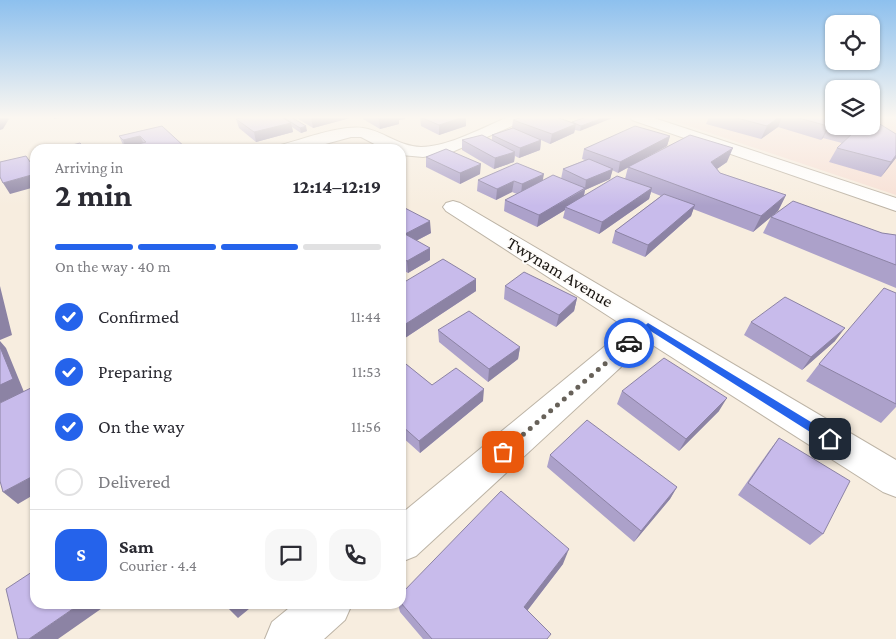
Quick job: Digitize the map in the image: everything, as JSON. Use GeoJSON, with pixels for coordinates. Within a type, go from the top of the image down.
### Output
{"type":"FeatureCollection","features":[{"type":"Feature","properties":{"kind":"street"},"geometry":{"type":"LineString","coordinates":[[406,150],[423,152],[449,147]]}},
{"type":"Feature","properties":{"kind":"street"},"geometry":{"type":"LineString","coordinates":[[729,147],[896,205]]}},
{"type":"Feature","properties":{"kind":"street","name":"Twynam Avenue"},"geometry":{"type":"LineString","coordinates":[[453,207],[896,480]]}},
{"type":"Feature","properties":{"kind":"street"},"geometry":{"type":"LineString","coordinates":[[406,537],[648,326]]}},
{"type":"Feature","properties":{"kind":"street"},"geometry":{"type":"LineString","coordinates":[[289,639],[323,609]]}},
{"type":"Feature","properties":{"kind":"shaded area"},"geometry":{"type":"Polygon","coordinates":[[[751,147],[896,147],[896,195],[751,147]]]}},
{"type":"Feature","properties":{"kind":"building"},"geometry":{"type":"Polygon","coordinates":[[[475,147],[505,147],[515,152],[495,158],[475,147]]]}},
{"type":"Feature","properties":{"kind":"building"},"geometry":{"type":"Polygon","coordinates":[[[589,147],[649,147],[620,162],[584,149],[589,147]]]}},
{"type":"Feature","properties":{"kind":"building"},"geometry":{"type":"Polygon","coordinates":[[[667,147],[729,147],[733,148],[711,162],[720,173],[786,195],[761,216],[628,167],[667,147]]]}},
{"type":"Feature","properties":{"kind":"building"},"geometry":{"type":"Polygon","coordinates":[[[896,147],[896,155],[891,162],[837,148],[896,147]]]}},
{"type":"Feature","properties":{"kind":"building"},"geometry":{"type":"Polygon","coordinates":[[[446,149],[481,164],[460,173],[426,157],[446,149]]]}},
{"type":"Feature","properties":{"kind":"building"},"geometry":{"type":"Polygon","coordinates":[[[26,156],[30,162],[30,175],[3,183],[0,177],[0,162],[26,156]]]}},
{"type":"Feature","properties":{"kind":"building"},"geometry":{"type":"Polygon","coordinates":[[[589,159],[613,169],[586,180],[563,169],[589,159]]]}},
{"type":"Feature","properties":{"kind":"building"},"geometry":{"type":"Polygon","coordinates":[[[517,163],[544,174],[522,184],[514,181],[497,189],[478,180],[517,163]]]}},
{"type":"Feature","properties":{"kind":"building"},"geometry":{"type":"Polygon","coordinates":[[[553,175],[585,188],[539,215],[505,200],[553,175]]]}},
{"type":"Feature","properties":{"kind":"building"},"geometry":{"type":"Polygon","coordinates":[[[617,176],[652,188],[602,222],[565,207],[617,176]]]}},
{"type":"Feature","properties":{"kind":"building"},"geometry":{"type":"Polygon","coordinates":[[[664,194],[695,205],[648,245],[615,231],[664,194]]]}},
{"type":"Feature","properties":{"kind":"building"},"geometry":{"type":"Polygon","coordinates":[[[793,201],[882,233],[896,235],[896,265],[771,217],[793,201]]]}},
{"type":"Feature","properties":{"kind":"building"},"geometry":{"type":"Polygon","coordinates":[[[406,209],[430,221],[406,233],[406,209]]]}},
{"type":"Feature","properties":{"kind":"building"},"geometry":{"type":"Polygon","coordinates":[[[406,235],[430,248],[406,260],[406,235]]]}},
{"type":"Feature","properties":{"kind":"building"},"geometry":{"type":"Polygon","coordinates":[[[443,259],[476,279],[406,324],[406,281],[443,259]]]}},
{"type":"Feature","properties":{"kind":"building"},"geometry":{"type":"Polygon","coordinates":[[[524,272],[577,298],[559,315],[505,286],[524,272]]]}},
{"type":"Feature","properties":{"kind":"building"},"geometry":{"type":"Polygon","coordinates":[[[884,288],[896,293],[896,404],[819,364],[884,288]]]}},
{"type":"Feature","properties":{"kind":"building"},"geometry":{"type":"Polygon","coordinates":[[[785,297],[845,328],[811,357],[751,322],[785,297]]]}},
{"type":"Feature","properties":{"kind":"building"},"geometry":{"type":"Polygon","coordinates":[[[469,311],[520,347],[489,369],[438,330],[469,311]]]}},
{"type":"Feature","properties":{"kind":"building"},"geometry":{"type":"Polygon","coordinates":[[[0,347],[13,379],[0,385],[0,347]]]}},
{"type":"Feature","properties":{"kind":"building"},"geometry":{"type":"Polygon","coordinates":[[[664,358],[727,398],[686,439],[622,391],[664,358]]]}},
{"type":"Feature","properties":{"kind":"building"},"geometry":{"type":"Polygon","coordinates":[[[406,364],[432,385],[456,368],[484,389],[419,441],[406,429],[406,364]]]}},
{"type":"Feature","properties":{"kind":"building"},"geometry":{"type":"Polygon","coordinates":[[[30,388],[30,478],[3,492],[0,481],[0,403],[30,388]]]}},
{"type":"Feature","properties":{"kind":"building"},"geometry":{"type":"Polygon","coordinates":[[[587,420],[677,487],[641,531],[550,455],[587,420]]]}},
{"type":"Feature","properties":{"kind":"building"},"geometry":{"type":"Polygon","coordinates":[[[779,438],[850,481],[823,534],[748,483],[779,438]]]}},
{"type":"Feature","properties":{"kind":"building"},"geometry":{"type":"Polygon","coordinates":[[[501,491],[569,549],[524,607],[551,634],[547,639],[432,639],[406,609],[406,589],[501,491]]]}},
{"type":"Feature","properties":{"kind":"building"},"geometry":{"type":"Polygon","coordinates":[[[30,573],[30,609],[73,609],[29,639],[18,639],[6,589],[30,573]]]}},
{"type":"Feature","properties":{"kind":"way so far"},"geometry":{"type":"LineString","coordinates":[[503,452],[629,343]]}},
{"type":"Feature","properties":{"kind":"route"},"geometry":{"type":"LineString","coordinates":[[629,343],[648,326],[830,439]]}}]}
